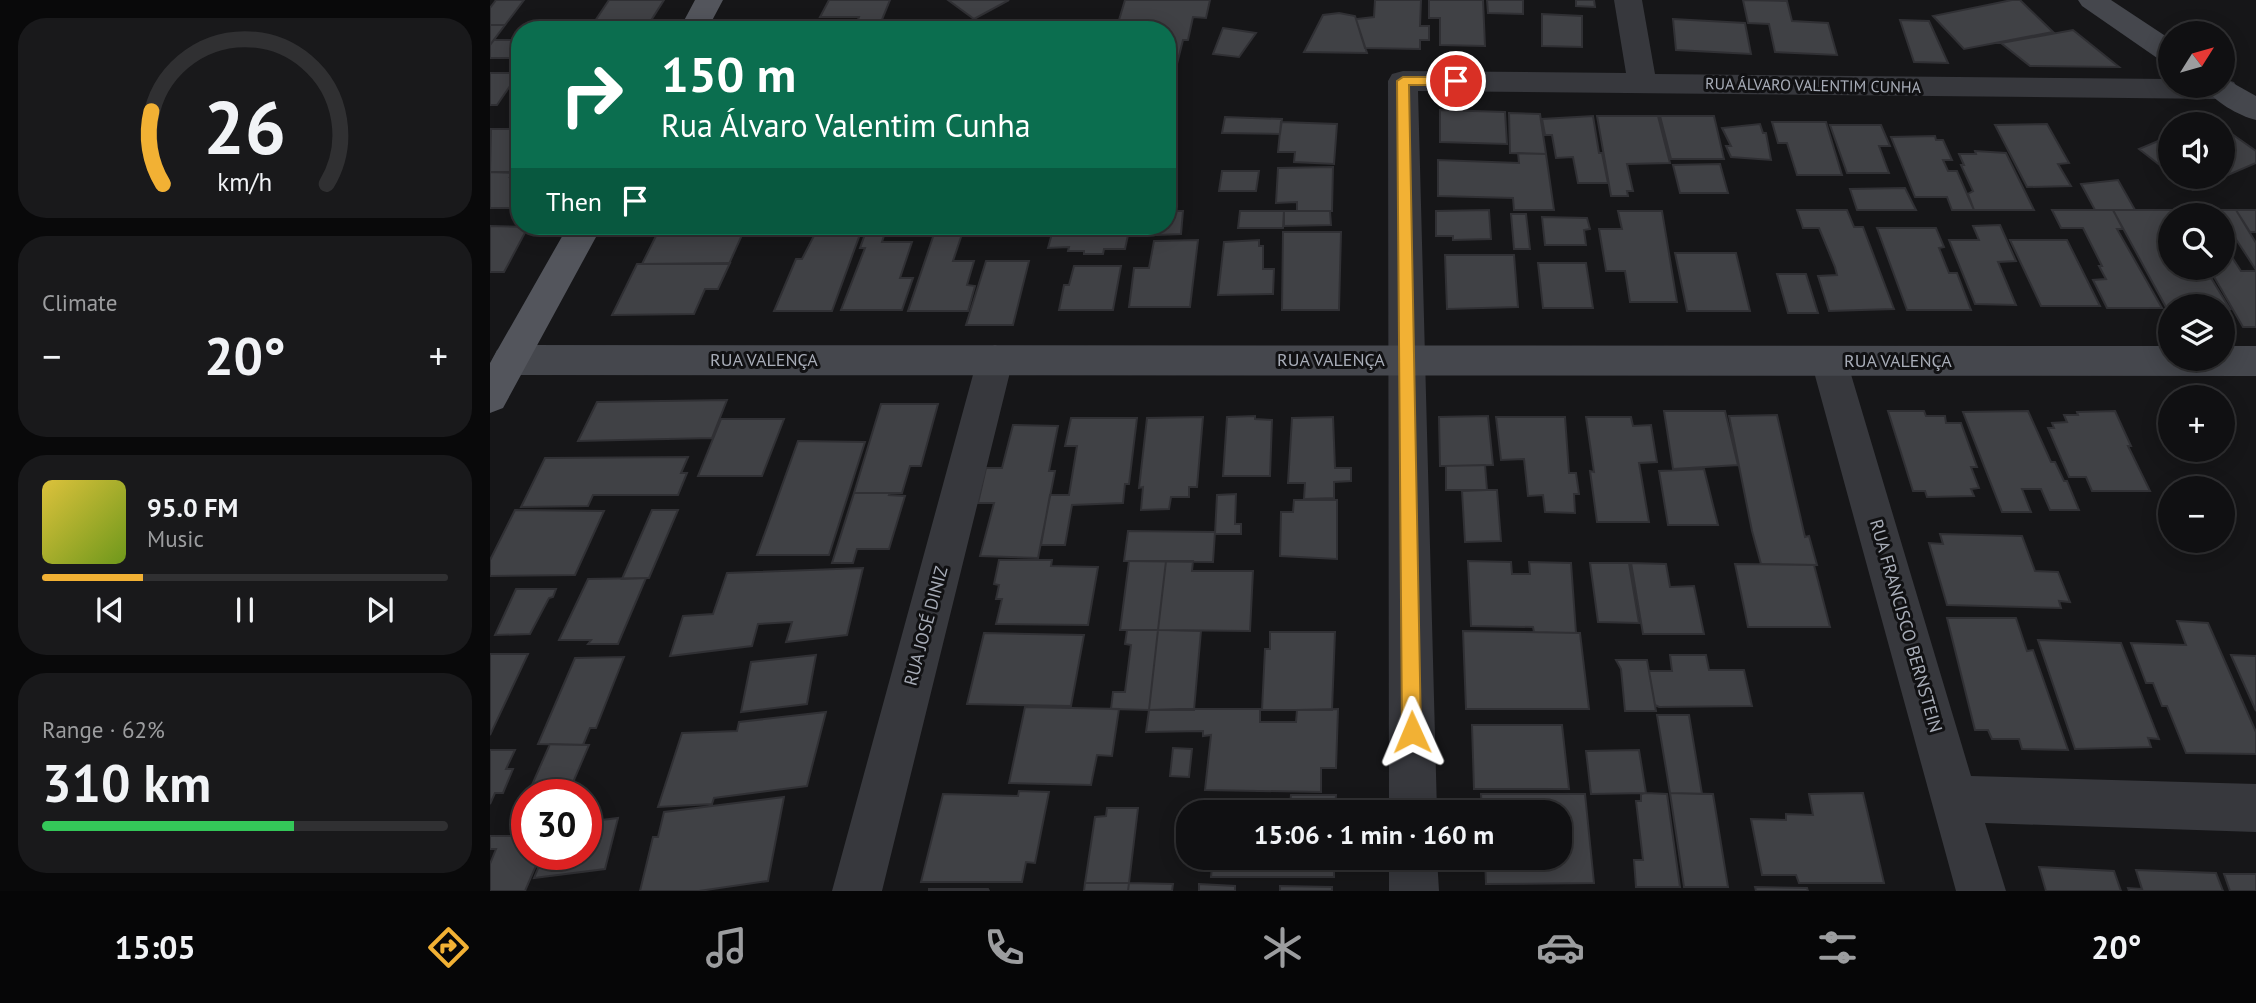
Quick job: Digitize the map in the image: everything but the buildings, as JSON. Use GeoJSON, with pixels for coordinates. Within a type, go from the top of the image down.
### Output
{"type":"FeatureCollection","features":[{"type":"Feature","properties":{"kind":"main road"},"geometry":{"type":"LineString","coordinates":[[697,21],[709,0]]}},
{"type":"Feature","properties":{"kind":"main road"},"geometry":{"type":"LineString","coordinates":[[2092,0],[2158,45]]}},
{"type":"Feature","properties":{"kind":"main road"},"geometry":{"type":"LineString","coordinates":[[2235,96],[2256,110]]}},
{"type":"Feature","properties":{"kind":"main road"},"geometry":{"type":"LineString","coordinates":[[490,397],[500,360],[579,235]]}},
{"type":"Feature","properties":{"kind":"main road","name":"RUA VALENÇA"},"geometry":{"type":"LineString","coordinates":[[500,360],[2256,361]]}},
{"type":"Feature","properties":{"kind":"street"},"geometry":{"type":"LineString","coordinates":[[1628,0],[1642,83]]}},
{"type":"Feature","properties":{"kind":"street","name":"RUA ÁLVARO VALENTIM CUNHA"},"geometry":{"type":"LineString","coordinates":[[1407,360],[1403,81],[2158,87]]}},
{"type":"Feature","properties":{"kind":"street","name":"RUA JOSÉ DINIZ"},"geometry":{"type":"LineString","coordinates":[[857,891],[995,360]]}},
{"type":"Feature","properties":{"kind":"street"},"geometry":{"type":"LineString","coordinates":[[1407,360],[1413,800]]}},
{"type":"Feature","properties":{"kind":"street","name":"RUA FRANCISCO BERNSTEIN"},"geometry":{"type":"LineString","coordinates":[[1829,361],[1981,891]]}},
{"type":"Feature","properties":{"kind":"street"},"geometry":{"type":"LineString","coordinates":[[1956,799],[2256,808]]}},
{"type":"Feature","properties":{"kind":"street"},"geometry":{"type":"LineString","coordinates":[[1413,870],[1414,891]]}},
{"type":"Feature","properties":{"kind":"route"},"geometry":{"type":"LineString","coordinates":[[1412,732],[1403,81],[1456,81]]}}]}
